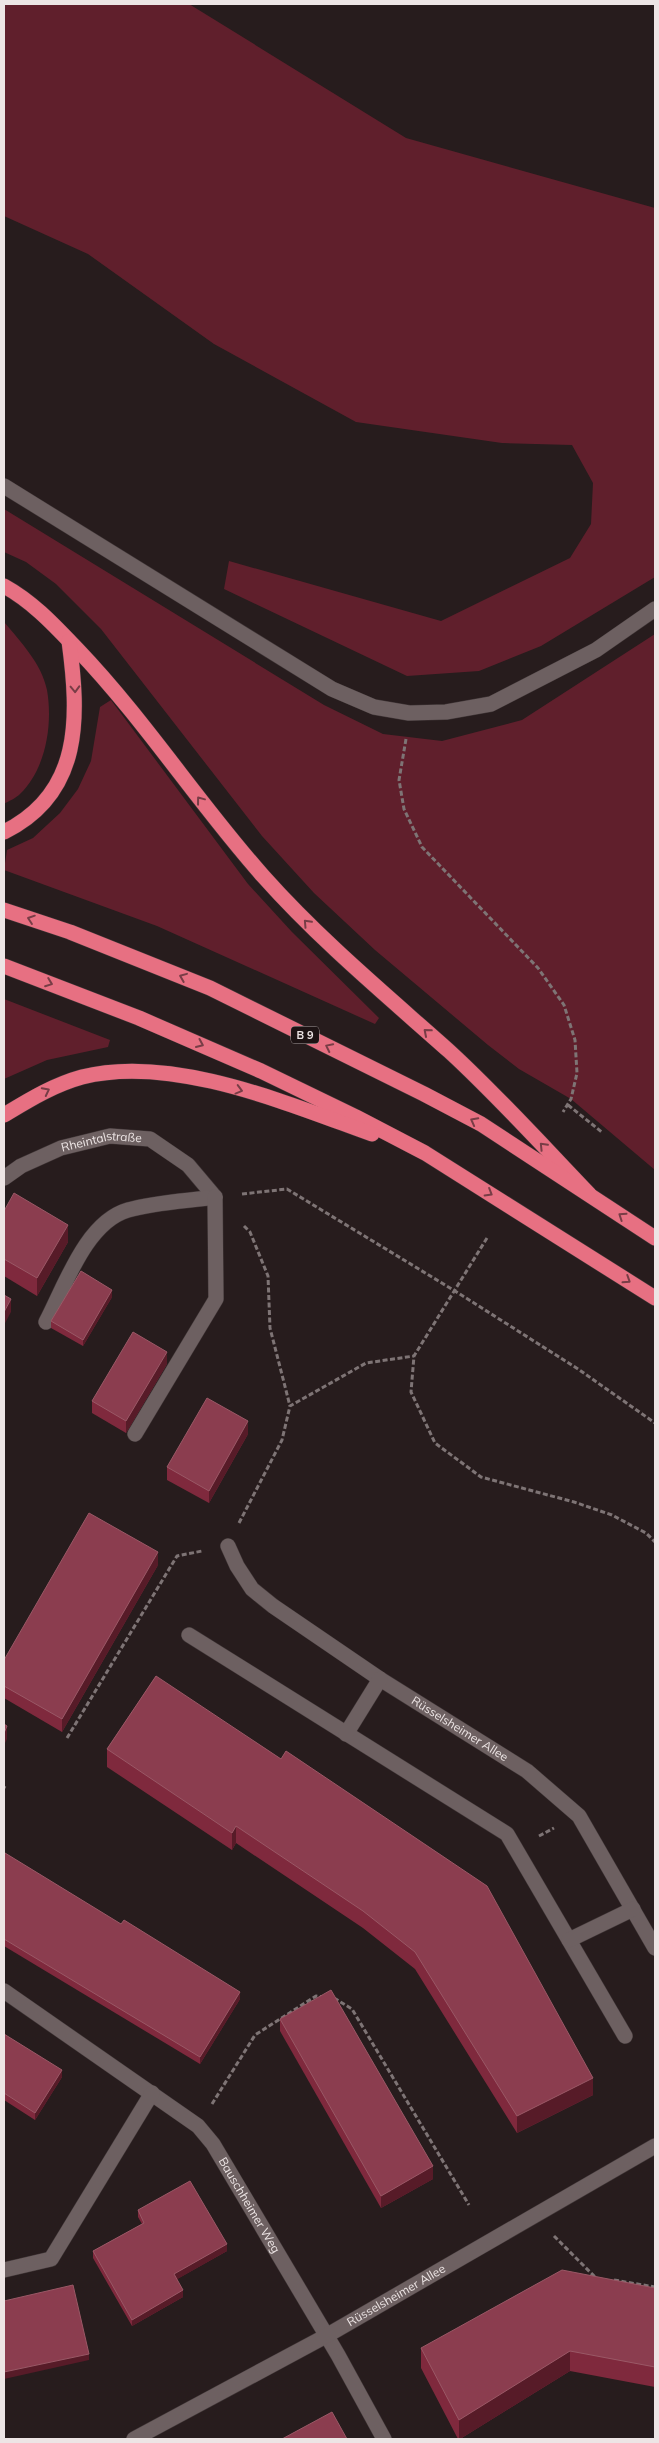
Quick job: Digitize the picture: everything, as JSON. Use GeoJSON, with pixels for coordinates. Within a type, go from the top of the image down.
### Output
{"type":"FeatureCollection","features":[{"type":"Feature","properties":{"kind":"highway"},"geometry":{"type":"LineString","coordinates":[[4,586],[45,615],[69,641],[156,740],[204,805],[269,883],[322,938],[450,1052],[589,1194]]}},
{"type":"Feature","properties":{"kind":"highway"},"geometry":{"type":"LineString","coordinates":[[4,832],[16,826],[40,806],[66,768],[73,742],[75,703],[75,686],[69,641]]}},
{"type":"Feature","properties":{"kind":"highway","name":"B 9"},"geometry":{"type":"LineString","coordinates":[[4,910],[70,932],[210,988],[481,1124],[655,1238]]}},
{"type":"Feature","properties":{"kind":"highway"},"geometry":{"type":"LineString","coordinates":[[4,966],[139,1018],[261,1071],[425,1153],[655,1298]]}},
{"type":"Feature","properties":{"kind":"highway"},"geometry":{"type":"LineString","coordinates":[[4,1114],[51,1088],[83,1077],[146,1071],[184,1075],[246,1092],[314,1113],[425,1153]]}},
{"type":"Feature","properties":{"kind":"street"},"geometry":{"type":"LineString","coordinates":[[4,486],[332,689],[374,707],[409,714],[446,712],[491,704],[596,650],[655,609]]}},
{"type":"Feature","properties":{"kind":"street","name":"Rheintalstraße"},"geometry":{"type":"LineString","coordinates":[[4,1178],[22,1166],[62,1148],[110,1136],[150,1139],[188,1165],[215,1197]]}},
{"type":"Feature","properties":{"kind":"street"},"geometry":{"type":"LineString","coordinates":[[46,1322],[96,1229],[127,1210],[215,1197],[216,1299],[135,1434]]}},
{"type":"Feature","properties":{"kind":"street","name":"Rüsselsheimer Allee"},"geometry":{"type":"LineString","coordinates":[[228,1546],[237,1566],[252,1589],[273,1606],[380,1679],[527,1772],[580,1816],[655,1948]]}},
{"type":"Feature","properties":{"kind":"street"},"geometry":{"type":"LineString","coordinates":[[189,1635],[507,1834],[625,2036]]}},
{"type":"Feature","properties":{"kind":"street"},"geometry":{"type":"LineString","coordinates":[[346,1734],[380,1679]]}},
{"type":"Feature","properties":{"kind":"street"},"geometry":{"type":"LineString","coordinates":[[569,1940],[633,1909]]}},
{"type":"Feature","properties":{"kind":"street","name":"Bauschheimer Weg"},"geometry":{"type":"LineString","coordinates":[[4,1991],[198,2126],[213,2144],[384,2439]]}},
{"type":"Feature","properties":{"kind":"street"},"geometry":{"type":"LineString","coordinates":[[4,2270],[51,2259],[152,2093]]}},
{"type":"Feature","properties":{"kind":"street","name":"Rüsselsheimer Allee"},"geometry":{"type":"LineString","coordinates":[[134,2439],[326,2336],[655,2146]]}},
{"type":"Feature","properties":{"kind":"path"},"geometry":{"type":"LineString","coordinates":[[409,714],[399,780],[404,809],[422,847],[538,968],[564,1004],[575,1040],[577,1073],[571,1100],[563,1112]]}},
{"type":"Feature","properties":{"kind":"path"},"geometry":{"type":"LineString","coordinates":[[568,1105],[604,1133]]}},
{"type":"Feature","properties":{"kind":"path"},"geometry":{"type":"LineString","coordinates":[[215,1197],[287,1189],[578,1369],[655,1424]]}},
{"type":"Feature","properties":{"kind":"path"},"geometry":{"type":"LineString","coordinates":[[67,1738],[177,1556],[228,1546],[282,1440],[290,1406],[270,1328],[268,1276],[250,1232],[215,1197]]}},
{"type":"Feature","properties":{"kind":"path"},"geometry":{"type":"LineString","coordinates":[[487,1238],[414,1356],[411,1392],[435,1443],[481,1477],[574,1502],[612,1515],[646,1533],[655,1542]]}},
{"type":"Feature","properties":{"kind":"path"},"geometry":{"type":"LineString","coordinates":[[290,1406],[366,1363],[414,1356]]}},
{"type":"Feature","properties":{"kind":"path"},"geometry":{"type":"LineString","coordinates":[[516,1847],[580,1816]]}},
{"type":"Feature","properties":{"kind":"path"},"geometry":{"type":"LineString","coordinates":[[198,2126],[255,2035],[316,1996],[334,1998],[352,2008],[469,2205]]}},
{"type":"Feature","properties":{"kind":"path"},"geometry":{"type":"LineString","coordinates":[[539,2213],[555,2238],[594,2277],[603,2278]]}},
{"type":"Feature","properties":{"kind":"path"},"geometry":{"type":"LineString","coordinates":[[611,2280],[655,2287]]}},
{"type":"Feature","properties":{"kind":"shaded area"},"geometry":{"type":"Polygon","coordinates":[[[4,4],[189,4],[406,138],[655,208],[655,577],[541,646],[479,671],[407,676],[224,589],[229,561],[441,621],[570,558],[591,524],[593,483],[572,445],[502,443],[356,422],[214,344],[88,254],[4,216],[4,4]]]}},
{"type":"Feature","properties":{"kind":"shaded area"},"geometry":{"type":"Polygon","coordinates":[[[4,509],[324,705],[383,734],[442,741],[522,720],[655,634],[655,1170],[571,1099],[519,1069],[488,1045],[375,950],[314,893],[262,836],[101,629],[56,584],[26,562],[4,552],[4,509]]]}},
{"type":"Feature","properties":{"kind":"shaded area"},"geometry":{"type":"Polygon","coordinates":[[[4,622],[30,653],[40,671],[47,690],[49,717],[46,745],[36,772],[20,794],[4,804],[4,622]]]}},
{"type":"Feature","properties":{"kind":"shaded area"},"geometry":{"type":"Polygon","coordinates":[[[111,700],[248,884],[292,932],[379,1018],[375,1024],[157,926],[4,870],[7,850],[33,838],[60,813],[78,789],[91,761],[100,707],[111,700]]]}},
{"type":"Feature","properties":{"kind":"shaded area"},"geometry":{"type":"Polygon","coordinates":[[[4,999],[110,1040],[108,1047],[47,1060],[4,1079],[4,999]]]}},
{"type":"Feature","properties":{"kind":"building"},"geometry":{"type":"Polygon","coordinates":[[[14,1193],[68,1225],[37,1278],[4,1259],[4,1211],[14,1193]]]}},
{"type":"Feature","properties":{"kind":"building"},"geometry":{"type":"Polygon","coordinates":[[[81,1271],[112,1290],[83,1340],[51,1321],[81,1271]]]}},
{"type":"Feature","properties":{"kind":"building"},"geometry":{"type":"Polygon","coordinates":[[[4,1295],[11,1299],[4,1312],[4,1295]]]}},
{"type":"Feature","properties":{"kind":"building"},"geometry":{"type":"Polygon","coordinates":[[[133,1332],[167,1352],[126,1421],[92,1401],[133,1332]]]}},
{"type":"Feature","properties":{"kind":"building"},"geometry":{"type":"Polygon","coordinates":[[[207,1398],[248,1421],[209,1491],[167,1467],[207,1398]]]}},
{"type":"Feature","properties":{"kind":"building"},"geometry":{"type":"Polygon","coordinates":[[[89,1513],[158,1552],[62,1719],[4,1686],[4,1660],[89,1513]]]}},
{"type":"Feature","properties":{"kind":"building"},"geometry":{"type":"Polygon","coordinates":[[[156,1676],[281,1759],[286,1751],[487,1886],[593,2078],[517,2116],[415,1952],[363,1911],[236,1826],[232,1833],[107,1749],[156,1676]]]}},
{"type":"Feature","properties":{"kind":"building"},"geometry":{"type":"Polygon","coordinates":[[[5,1853],[121,1924],[124,1920],[240,1992],[200,2057],[4,1939],[5,1853]]]}},
{"type":"Feature","properties":{"kind":"building"},"geometry":{"type":"Polygon","coordinates":[[[331,1990],[433,2166],[381,2196],[280,2019],[331,1990]]]}},
{"type":"Feature","properties":{"kind":"building"},"geometry":{"type":"Polygon","coordinates":[[[4,2034],[62,2070],[35,2113],[4,2093],[4,2034]]]}},
{"type":"Feature","properties":{"kind":"building"},"geometry":{"type":"Polygon","coordinates":[[[190,2181],[227,2244],[174,2274],[183,2290],[132,2320],[93,2251],[144,2223],[138,2210],[190,2181]]]}},
{"type":"Feature","properties":{"kind":"building"},"geometry":{"type":"Polygon","coordinates":[[[562,2270],[655,2288],[655,2367],[570,2351],[459,2420],[421,2348],[562,2270]]]}},
{"type":"Feature","properties":{"kind":"building"},"geometry":{"type":"Polygon","coordinates":[[[73,2285],[89,2354],[4,2372],[4,2301],[73,2285]]]}},
{"type":"Feature","properties":{"kind":"building"},"geometry":{"type":"Polygon","coordinates":[[[332,2412],[347,2439],[282,2439],[332,2412]]]}}]}
